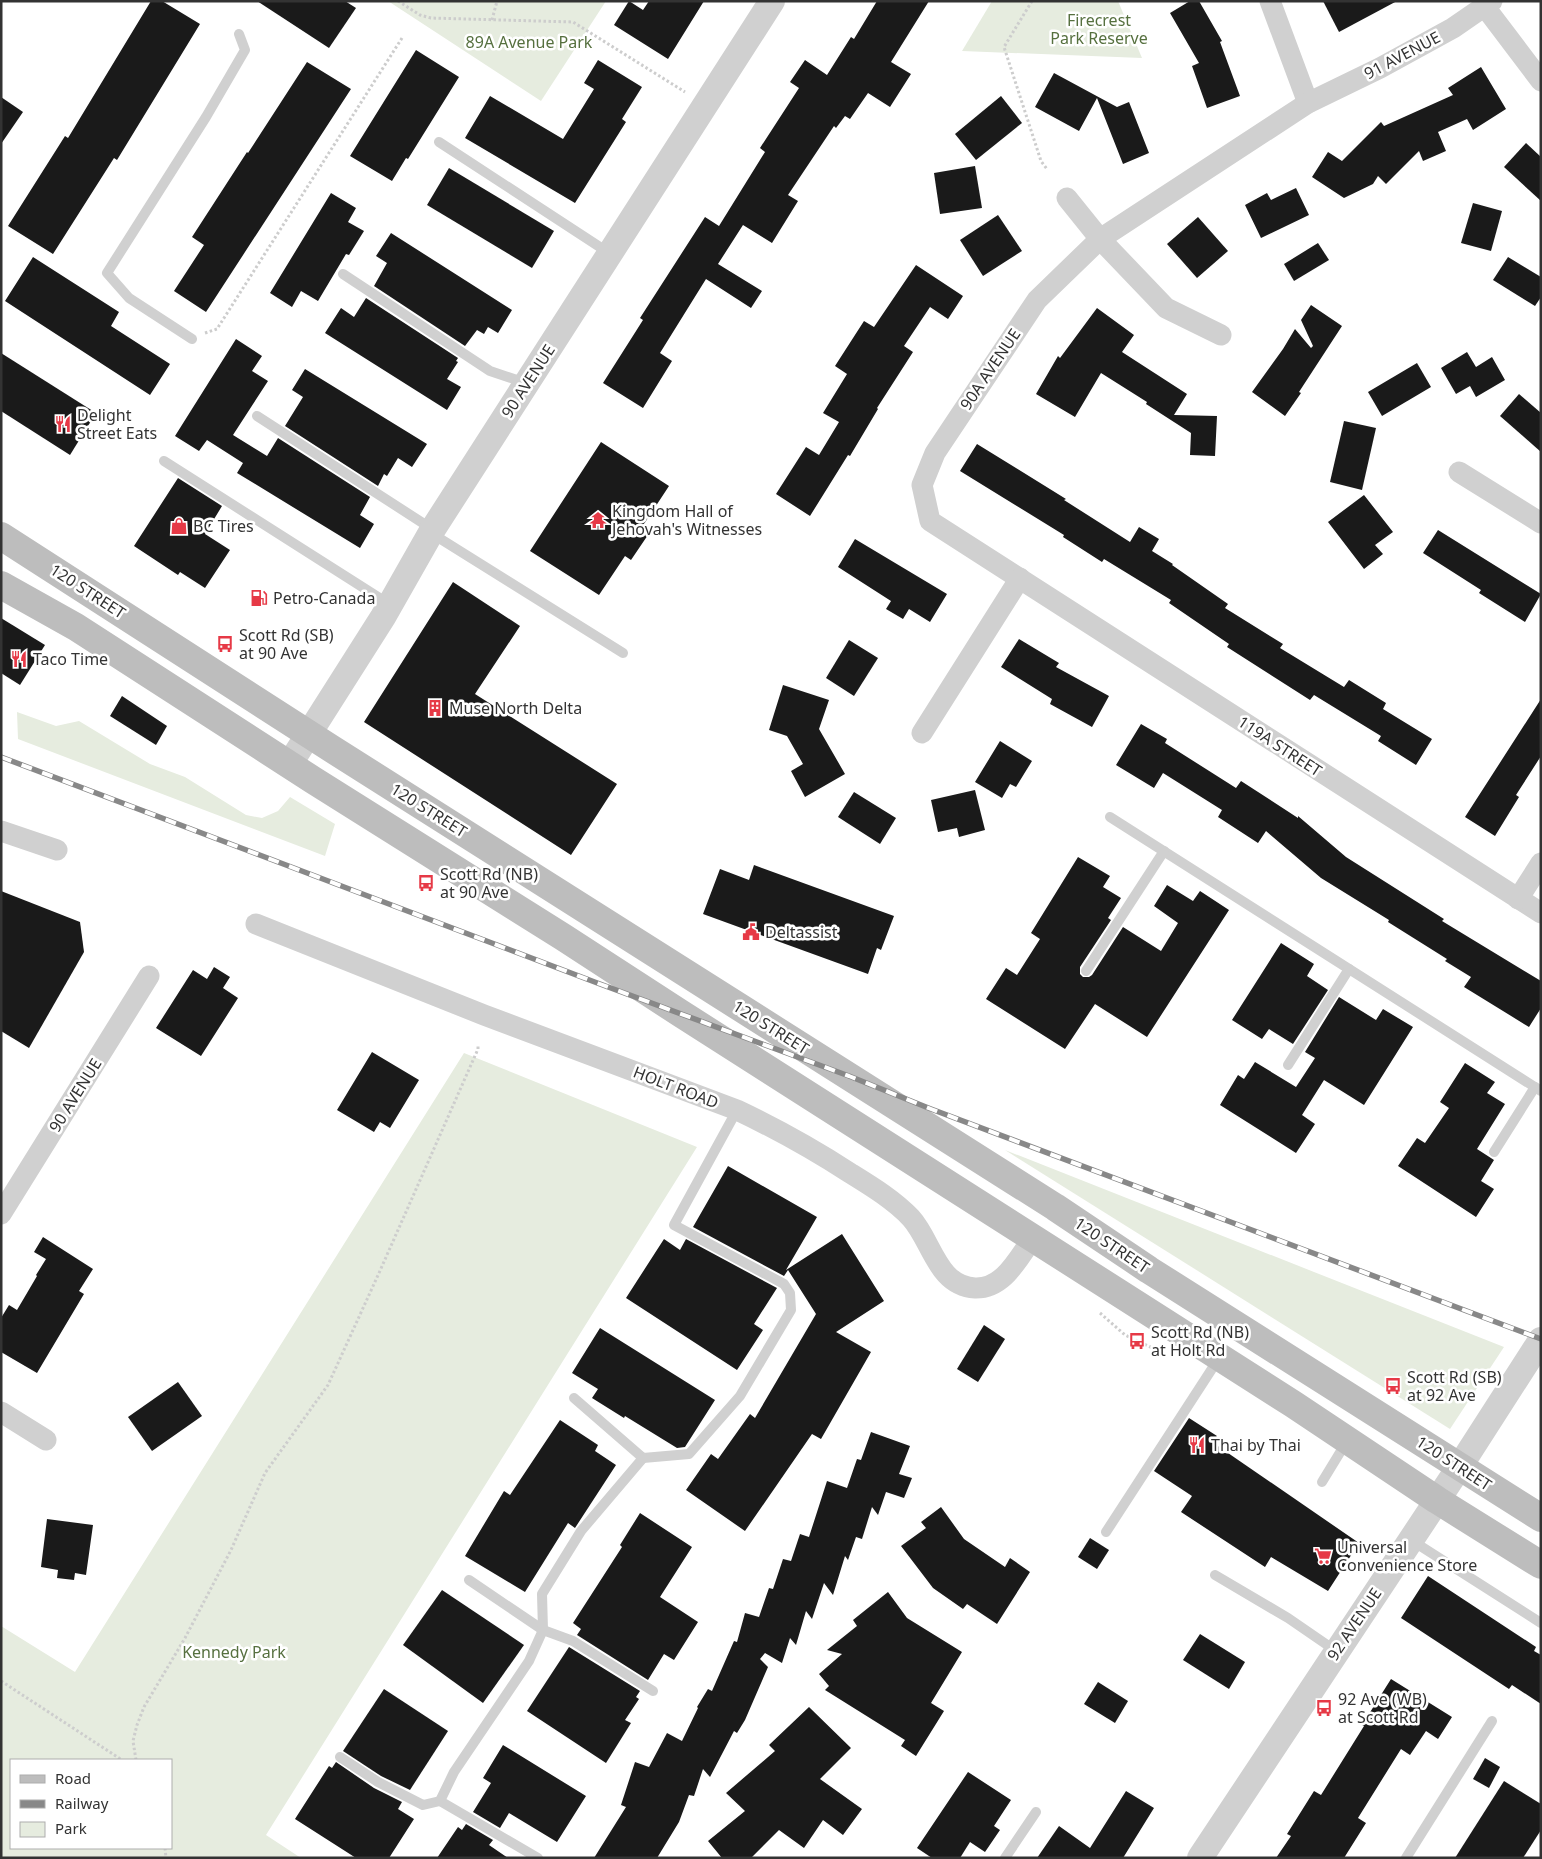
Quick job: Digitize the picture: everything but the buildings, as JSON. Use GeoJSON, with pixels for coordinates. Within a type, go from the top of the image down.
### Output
{"type":"FeatureCollection","features":[{"type":"Feature","properties":{"kind":"main road","name":"120 STREET"},"geometry":{"type":"LineString","coordinates":[[1,536],[1055,1207],[1157,1275],[1541,1518]]}},
{"type":"Feature","properties":{"kind":"main road"},"geometry":{"type":"LineString","coordinates":[[1,585],[76,627],[289,765],[563,937],[688,1019],[1220,1357],[1541,1566]]}},
{"type":"Feature","properties":{"kind":"main road"},"geometry":{"type":"LineString","coordinates":[[563,937],[595,938],[615,947],[636,942]]}},
{"type":"Feature","properties":{"kind":"main road"},"geometry":{"type":"LineString","coordinates":[[1033,1238],[1055,1207]]}},
{"type":"Feature","properties":{"kind":"street","name":"90 AVENUE"},"geometry":{"type":"LineString","coordinates":[[289,765],[390,605],[432,531],[772,1]]}},
{"type":"Feature","properties":{"kind":"street"},"geometry":{"type":"LineString","coordinates":[[1270,1],[1308,103]]}},
{"type":"Feature","properties":{"kind":"street"},"geometry":{"type":"LineString","coordinates":[[1488,4],[1541,82]]}},
{"type":"Feature","properties":{"kind":"street","name":"91 AVENUE"},"geometry":{"type":"LineString","coordinates":[[1308,103],[1380,68],[1454,28],[1488,4]]}},
{"type":"Feature","properties":{"kind":"street","name":"90A AVENUE"},"geometry":{"type":"LineString","coordinates":[[930,520],[922,485],[934,452],[1037,300],[1100,239],[1308,103]]}},
{"type":"Feature","properties":{"kind":"street"},"geometry":{"type":"LineString","coordinates":[[1067,198],[1100,239],[1166,308],[1220,335]]}},
{"type":"Feature","properties":{"kind":"street"},"geometry":{"type":"LineString","coordinates":[[1459,472],[1541,524]]}},
{"type":"Feature","properties":{"kind":"street","name":"119A STREET"},"geometry":{"type":"LineString","coordinates":[[930,520],[1541,913]]}},
{"type":"Feature","properties":{"kind":"street"},"geometry":{"type":"LineString","coordinates":[[922,733],[1020,578]]}},
{"type":"Feature","properties":{"kind":"street"},"geometry":{"type":"LineString","coordinates":[[1,831],[57,850]]}},
{"type":"Feature","properties":{"kind":"street"},"geometry":{"type":"LineString","coordinates":[[1518,899],[1541,863]]}},
{"type":"Feature","properties":{"kind":"street","name":"HOLT ROAD"},"geometry":{"type":"LineString","coordinates":[[256,924],[484,1015],[737,1110],[801,1142],[888,1198],[904,1211],[916,1225],[940,1268],[962,1285],[976,1288],[997,1282],[1008,1272],[1033,1238]]}},
{"type":"Feature","properties":{"kind":"street","name":"90 AVENUE"},"geometry":{"type":"LineString","coordinates":[[1,1214],[150,976]]}},
{"type":"Feature","properties":{"kind":"street","name":"92 AVENUE"},"geometry":{"type":"LineString","coordinates":[[1200,1858],[1460,1466],[1541,1340]]}},
{"type":"Feature","properties":{"kind":"street"},"geometry":{"type":"LineString","coordinates":[[1,1412],[46,1440]]}},
{"type":"Feature","properties":{"kind":"lane"},"geometry":{"type":"LineString","coordinates":[[192,339],[129,298],[107,273],[211,108],[245,50],[239,34]]}},
{"type":"Feature","properties":{"kind":"lane"},"geometry":{"type":"LineString","coordinates":[[439,142],[610,254]]}},
{"type":"Feature","properties":{"kind":"lane"},"geometry":{"type":"LineString","coordinates":[[343,274],[490,371],[527,383]]}},
{"type":"Feature","properties":{"kind":"lane"},"geometry":{"type":"LineString","coordinates":[[257,416],[623,653]]}},
{"type":"Feature","properties":{"kind":"lane"},"geometry":{"type":"LineString","coordinates":[[164,461],[390,605]]}},
{"type":"Feature","properties":{"kind":"lane"},"geometry":{"type":"LineString","coordinates":[[1110,817],[1538,1089],[1494,1152]]}},
{"type":"Feature","properties":{"kind":"lane"},"geometry":{"type":"LineString","coordinates":[[1086,972],[1164,851]]}},
{"type":"Feature","properties":{"kind":"lane"},"geometry":{"type":"LineString","coordinates":[[1288,1065],[1349,969]]}},
{"type":"Feature","properties":{"kind":"lane"},"geometry":{"type":"LineString","coordinates":[[440,1800],[454,1772],[529,1661],[543,1630],[542,1594],[581,1531],[643,1458],[689,1454],[740,1396],[792,1310],[790,1293],[784,1284],[674,1225],[737,1110]]}},
{"type":"Feature","properties":{"kind":"lane"},"geometry":{"type":"LineString","coordinates":[[1106,1532],[1220,1357]]}},
{"type":"Feature","properties":{"kind":"lane"},"geometry":{"type":"LineString","coordinates":[[574,1398],[643,1458]]}},
{"type":"Feature","properties":{"kind":"lane"},"geometry":{"type":"LineString","coordinates":[[1322,1482],[1347,1440]]}},
{"type":"Feature","properties":{"kind":"lane"},"geometry":{"type":"LineString","coordinates":[[1411,1539],[1541,1623]]}},
{"type":"Feature","properties":{"kind":"lane"},"geometry":{"type":"LineString","coordinates":[[1214,1575],[1288,1618],[1336,1651]]}},
{"type":"Feature","properties":{"kind":"lane"},"geometry":{"type":"LineString","coordinates":[[469,1580],[543,1630],[573,1641],[653,1691]]}},
{"type":"Feature","properties":{"kind":"lane"},"geometry":{"type":"LineString","coordinates":[[1406,1858],[1492,1721]]}},
{"type":"Feature","properties":{"kind":"lane"},"geometry":{"type":"LineString","coordinates":[[340,1757],[378,1782],[423,1805],[440,1800],[538,1858]]}},
{"type":"Feature","properties":{"kind":"lane"},"geometry":{"type":"LineString","coordinates":[[1005,1858],[1036,1812]]}},
{"type":"Feature","properties":{"kind":"path"},"geometry":{"type":"LineString","coordinates":[[398,1],[420,15],[431,18],[573,22],[684,92]]}},
{"type":"Feature","properties":{"kind":"path"},"geometry":{"type":"LineString","coordinates":[[492,20],[497,1]]}},
{"type":"Feature","properties":{"kind":"path"},"geometry":{"type":"LineString","coordinates":[[1032,1],[1004,47],[1041,161],[1047,169]]}},
{"type":"Feature","properties":{"kind":"path"},"geometry":{"type":"LineString","coordinates":[[205,334],[217,329],[402,38]]}},
{"type":"Feature","properties":{"kind":"path"},"geometry":{"type":"LineString","coordinates":[[136,1759],[133,1740],[144,1708],[186,1638],[231,1550],[265,1473],[328,1385],[478,1050],[478,1044]]}},
{"type":"Feature","properties":{"kind":"path"},"geometry":{"type":"LineString","coordinates":[[1100,1313],[1125,1335],[1172,1357]]}},
{"type":"Feature","properties":{"kind":"path"},"geometry":{"type":"LineString","coordinates":[[1,1681],[120,1759]]}},
{"type":"Feature","properties":{"kind":"green space","name":"89A Avenue Park"},"geometry":{"type":"Polygon","coordinates":[[[388,1],[606,1],[541,101],[388,1]]]}},
{"type":"Feature","properties":{"kind":"green space","name":"Firecrest Park Reserve"},"geometry":{"type":"Polygon","coordinates":[[[992,1],[1118,1],[1142,58],[962,51],[992,1]]]}},
{"type":"Feature","properties":{"kind":"green space"},"geometry":{"type":"Polygon","coordinates":[[[17,712],[56,726],[79,721],[150,764],[185,777],[246,815],[262,818],[278,811],[290,797],[335,824],[325,856],[18,739],[17,712]]]}},
{"type":"Feature","properties":{"kind":"green space","name":"Kennedy Park"},"geometry":{"type":"Polygon","coordinates":[[[464,1053],[697,1147],[266,1835],[301,1858],[1,1858],[1,1626],[75,1672],[464,1053]]]}},
{"type":"Feature","properties":{"kind":"green space"},"geometry":{"type":"Polygon","coordinates":[[[1005,1150],[1504,1347],[1450,1429],[1005,1150]]]}},
{"type":"Feature","properties":{"kind":"railway"},"geometry":{"type":"LineString","coordinates":[[1,757],[1541,1339]]}},
{"type":"Feature","properties":{"kind":"place","name":"Delight Street Eats"},"geometry":{"type":"Point","coordinates":[63,424]}},
{"type":"Feature","properties":{"kind":"place","name":"Kingdom Hall of Jehovah's Witnesses"},"geometry":{"type":"Point","coordinates":[598,520]}},
{"type":"Feature","properties":{"kind":"place","name":"BC Tires"},"geometry":{"type":"Point","coordinates":[179,526]}},
{"type":"Feature","properties":{"kind":"place","name":"Petro-Canada"},"geometry":{"type":"Point","coordinates":[259,598]}},
{"type":"Feature","properties":{"kind":"place","name":"Scott Rd (SB) at 90 Ave"},"geometry":{"type":"Point","coordinates":[225,644]}},
{"type":"Feature","properties":{"kind":"place","name":"Taco Time"},"geometry":{"type":"Point","coordinates":[19,659]}},
{"type":"Feature","properties":{"kind":"place","name":"Muse North Delta"},"geometry":{"type":"Point","coordinates":[435,708]}},
{"type":"Feature","properties":{"kind":"place","name":"Scott Rd (NB) at 90 Ave"},"geometry":{"type":"Point","coordinates":[426,883]}},
{"type":"Feature","properties":{"kind":"place","name":"Deltassist"},"geometry":{"type":"Point","coordinates":[751,932]}},
{"type":"Feature","properties":{"kind":"place","name":"Scott Rd (NB) at Holt Rd"},"geometry":{"type":"Point","coordinates":[1137,1341]}},
{"type":"Feature","properties":{"kind":"place","name":"Scott Rd (SB) at 92 Ave"},"geometry":{"type":"Point","coordinates":[1393,1386]}},
{"type":"Feature","properties":{"kind":"place","name":"Thai by Thai"},"geometry":{"type":"Point","coordinates":[1197,1445]}},
{"type":"Feature","properties":{"kind":"place","name":"Universal Convenience Store"},"geometry":{"type":"Point","coordinates":[1323,1556]}},
{"type":"Feature","properties":{"kind":"place","name":"92 Ave (WB) at Scott Rd"},"geometry":{"type":"Point","coordinates":[1324,1708]}}]}
